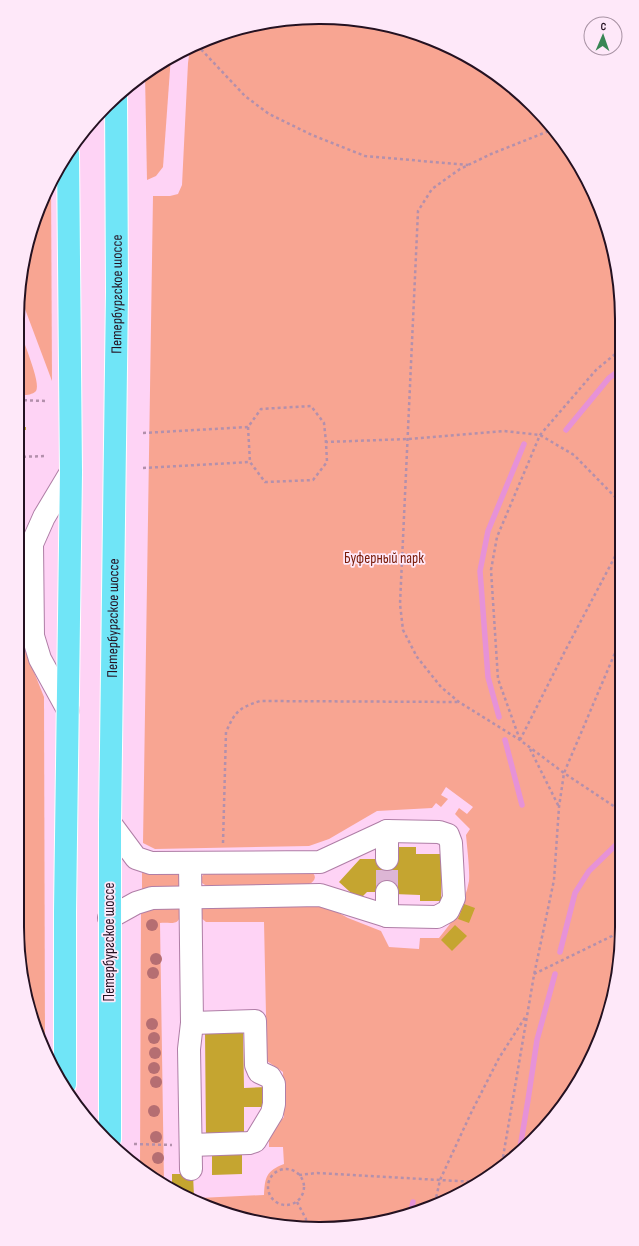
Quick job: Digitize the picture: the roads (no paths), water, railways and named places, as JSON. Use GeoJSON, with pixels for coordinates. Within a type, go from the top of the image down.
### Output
{"type":"FeatureCollection","features":[{"type":"Feature","properties":{"kind":"main road","name":"Петербургское шоссе"},"geometry":{"type":"LineString","coordinates":[[110,1134],[109,918],[117,292],[116,106]]}},
{"type":"Feature","properties":{"kind":"main road"},"geometry":{"type":"LineString","coordinates":[[65,1076],[65,912],[71,472],[68,165]]}},
{"type":"Feature","properties":{"kind":"lane"},"geometry":{"type":"LineString","coordinates":[[68,710],[40,659],[33,636],[32,544],[44,517],[71,472]]}},
{"type":"Feature","properties":{"kind":"lane"},"geometry":{"type":"LineString","coordinates":[[109,918],[136,903],[152,898],[320,895],[386,916],[437,917],[448,910],[454,898],[451,843],[448,835],[439,832],[387,831],[320,862],[190,864],[151,863],[136,858],[110,823]]}},
{"type":"Feature","properties":{"kind":"lane"},"geometry":{"type":"LineString","coordinates":[[387,831],[387,859]]}},
{"type":"Feature","properties":{"kind":"lane"},"geometry":{"type":"LineString","coordinates":[[190,864],[192,1023],[189,1049],[191,1170]]}},
{"type":"Feature","properties":{"kind":"lane"},"geometry":{"type":"LineString","coordinates":[[386,916],[387,892]]}},
{"type":"Feature","properties":{"kind":"lane"},"geometry":{"type":"LineString","coordinates":[[191,1145],[248,1143],[255,1141],[272,1113],[274,1097],[274,1084],[270,1077],[259,1072],[256,1065],[255,1021],[192,1023]]}},
{"type":"Feature","properties":{"kind":"waterway"},"geometry":{"type":"LineString","coordinates":[[566,430],[609,378],[615,374]]}},
{"type":"Feature","properties":{"kind":"waterway"},"geometry":{"type":"LineString","coordinates":[[499,717],[488,677],[480,571],[488,531],[524,444]]}},
{"type":"Feature","properties":{"kind":"waterway"},"geometry":{"type":"LineString","coordinates":[[505,740],[522,805]]}},
{"type":"Feature","properties":{"kind":"waterway"},"geometry":{"type":"LineString","coordinates":[[560,952],[575,893],[589,871],[615,846]]}},
{"type":"Feature","properties":{"kind":"waterway"},"geometry":{"type":"LineString","coordinates":[[521,1142],[537,1040],[555,974]]}},
{"type":"Feature","properties":{"kind":"waterway"},"geometry":{"type":"LineString","coordinates":[[412,1207],[413,1202]]}},
{"type":"Feature","properties":{"kind":"tunnel"},"geometry":{"type":"LineString","coordinates":[[387,859],[387,892]]}},
{"type":"Feature","properties":{"kind":"park label","name":"Буферный парк"},"geometry":{"type":"Point","coordinates":[384,558]}}]}
